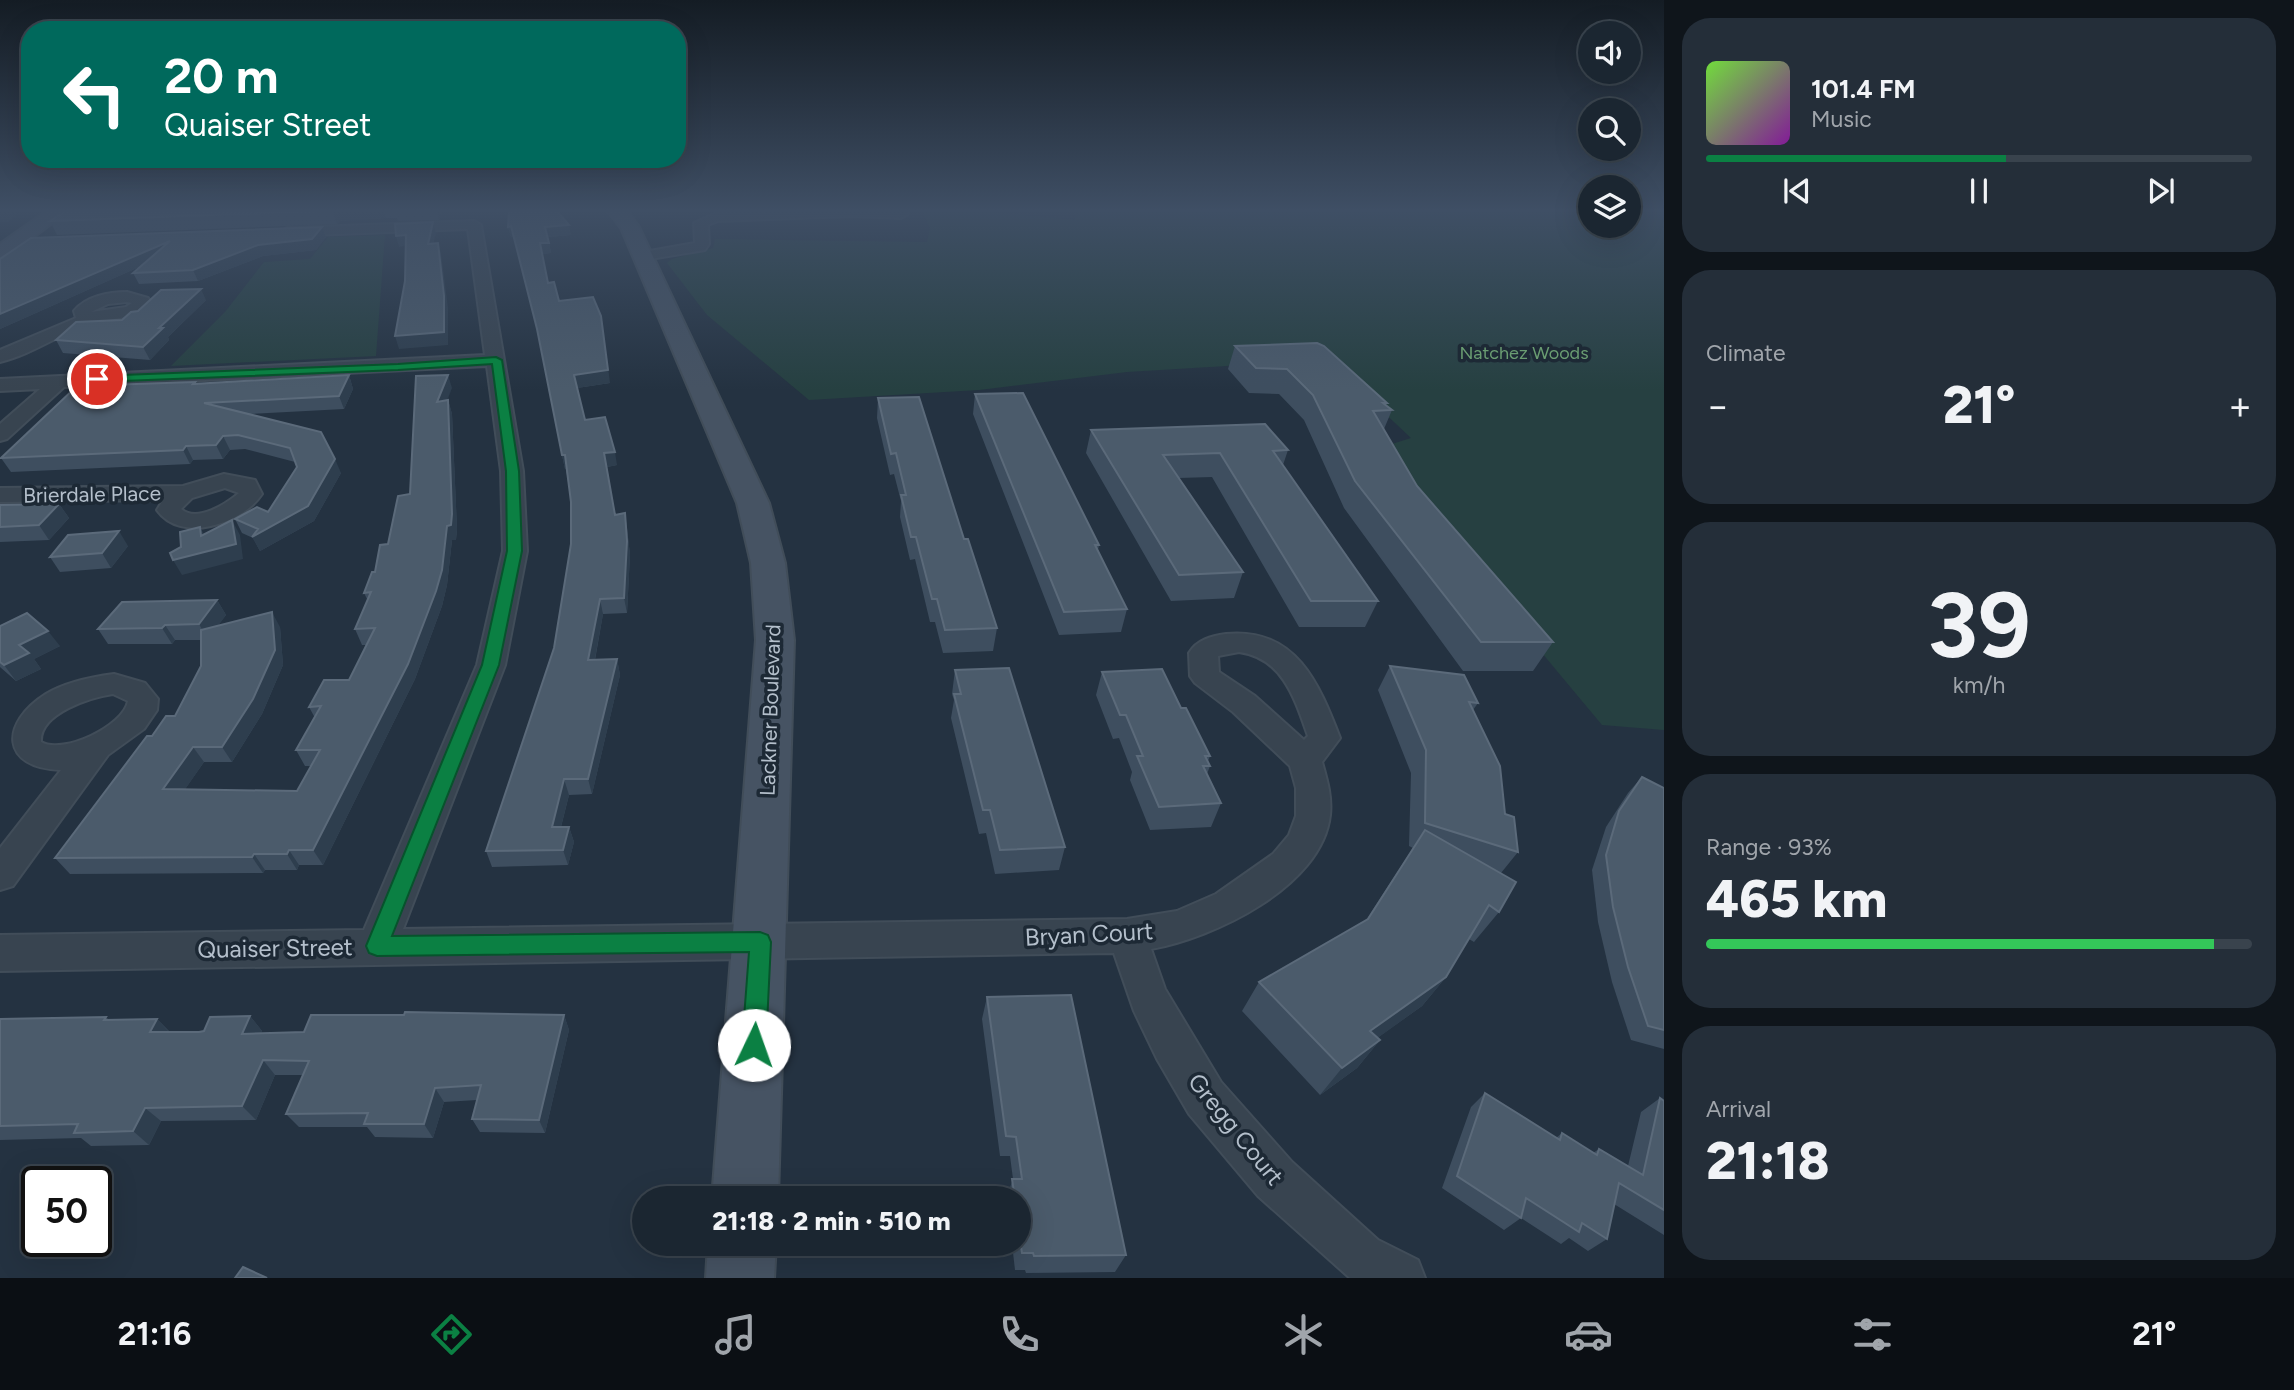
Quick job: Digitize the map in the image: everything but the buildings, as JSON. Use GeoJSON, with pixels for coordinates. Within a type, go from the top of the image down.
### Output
{"type":"FeatureCollection","features":[{"type":"Feature","properties":{"kind":"main road","name":"Lackner Boulevard"},"geometry":{"type":"LineString","coordinates":[[651,271],[753,503],[768,563],[775,640],[746,1186]]}},
{"type":"Feature","properties":{"kind":"main road"},"geometry":{"type":"LineString","coordinates":[[740,1278],[741,1256]]}},
{"type":"Feature","properties":{"kind":"street"},"geometry":{"type":"LineString","coordinates":[[377,946],[491,665],[514,551],[512,471],[481,271]]}},
{"type":"Feature","properties":{"kind":"street"},"geometry":{"type":"LineString","coordinates":[[0,357],[92,317]]}},
{"type":"Feature","properties":{"kind":"street"},"geometry":{"type":"LineString","coordinates":[[0,385],[496,360]]}},
{"type":"Feature","properties":{"kind":"street"},"geometry":{"type":"LineString","coordinates":[[0,435],[59,382]]}},
{"type":"Feature","properties":{"kind":"street","name":"Brierdale Place"},"geometry":{"type":"LineString","coordinates":[[0,495],[184,493]]}},
{"type":"Feature","properties":{"kind":"street"},"geometry":{"type":"LineString","coordinates":[[0,875],[95,749]]}},
{"type":"Feature","properties":{"kind":"street","name":"Bryan Court"},"geometry":{"type":"LineString","coordinates":[[760,942],[1126,936],[1180,927],[1229,905],[1286,865],[1304,842],[1313,816],[1313,788],[1305,760]]}},
{"type":"Feature","properties":{"kind":"street","name":"Gregg Court"},"geometry":{"type":"LineString","coordinates":[[1126,936],[1148,997],[1172,1044],[1205,1098],[1289,1193],[1361,1257],[1399,1278]]}},
{"type":"Feature","properties":{"kind":"street","name":"Quaiser Street"},"geometry":{"type":"LineString","coordinates":[[0,953],[760,942]]}},
{"type":"Feature","properties":{"kind":"green space"},"geometry":{"type":"Polygon","coordinates":[[[257,271],[382,271],[376,356],[171,366],[225,312],[257,271]]]}},
{"type":"Feature","properties":{"kind":"green space","name":"Natchez Woods"},"geometry":{"type":"Polygon","coordinates":[[[673,271],[1664,271],[1664,730],[1602,725],[1422,509],[1392,444],[1411,438],[1328,360],[1127,372],[979,390],[809,400],[707,315],[673,271]]]}},
{"type":"Feature","properties":{"kind":"route"},"geometry":{"type":"LineString","coordinates":[[97,379],[398,367],[496,360],[512,471],[514,551],[491,665],[377,946],[760,942],[754,1045]]}}]}
